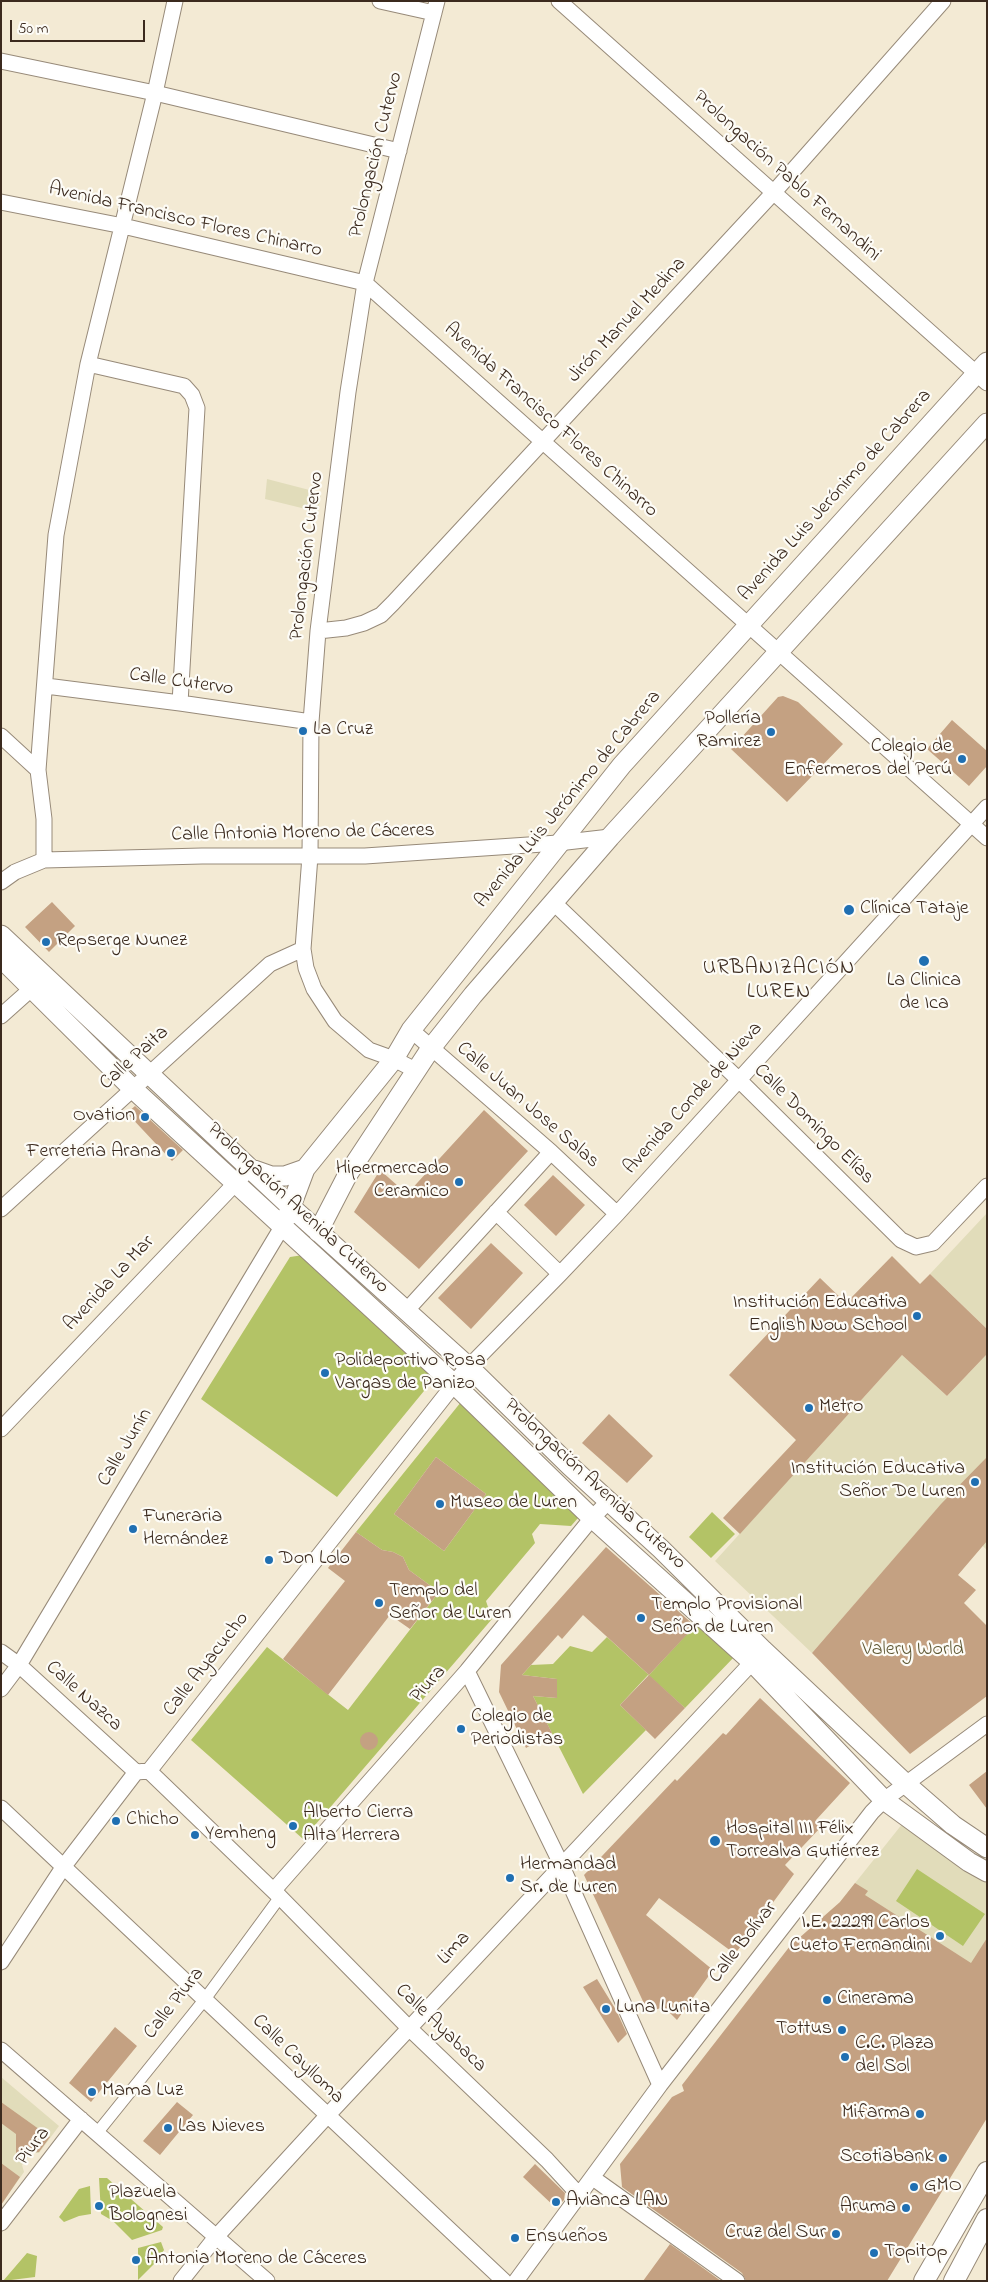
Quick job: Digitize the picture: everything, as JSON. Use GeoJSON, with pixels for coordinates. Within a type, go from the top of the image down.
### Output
{"type":"FeatureCollection","features":[{"type":"Feature","properties":{"kind":"main road"},"geometry":{"type":"LineString","coordinates":[[924,2281],[987,2172]]}},
{"type":"Feature","properties":{"kind":"main road"},"geometry":{"type":"LineString","coordinates":[[954,2281],[987,2219]]}},
{"type":"Feature","properties":{"kind":"street"},"geometry":{"type":"LineString","coordinates":[[44,860],[44,819],[38,770],[46,686],[56,535],[88,364],[155,94],[175,1]]}},
{"type":"Feature","properties":{"kind":"street"},"geometry":{"type":"LineString","coordinates":[[380,1],[435,7]]}},
{"type":"Feature","properties":{"kind":"street","name":"Prolongación Pablo Fernandini"},"geometry":{"type":"LineString","coordinates":[[560,1],[774,192],[983,373]]}},
{"type":"Feature","properties":{"kind":"street","name":"Jirón Manuel Medina"},"geometry":{"type":"LineString","coordinates":[[318,631],[346,628],[364,623],[381,614],[544,442],[774,192],[943,1]]}},
{"type":"Feature","properties":{"kind":"street","name":"Prolongación Cutervo"},"geometry":{"type":"LineString","coordinates":[[417,1071],[394,1059],[369,1050],[336,1021],[314,989],[306,968],[303,949],[310,856],[311,722],[318,631],[348,392],[365,283],[435,7]]}},
{"type":"Feature","properties":{"kind":"street"},"geometry":{"type":"LineString","coordinates":[[1,61],[155,94],[399,151]]}},
{"type":"Feature","properties":{"kind":"street","name":"Avenida Francisco Flores Chinarro"},"geometry":{"type":"LineString","coordinates":[[1,202],[123,226],[365,283],[987,838]]}},
{"type":"Feature","properties":{"kind":"street"},"geometry":{"type":"LineString","coordinates":[[88,364],[184,386],[192,395],[197,408],[180,703]]}},
{"type":"Feature","properties":{"kind":"street","name":"Avenida Luis Jerónimo de Cabrera"},"geometry":{"type":"LineString","coordinates":[[282,1227],[305,1169],[394,1059],[411,1030],[622,765],[983,373]]}},
{"type":"Feature","properties":{"kind":"street"},"geometry":{"type":"LineString","coordinates":[[318,1232],[348,1174],[431,1048],[472,995],[610,836],[987,423]]}},
{"type":"Feature","properties":{"kind":"street","name":"Calle Cutervo"},"geometry":{"type":"LineString","coordinates":[[46,686],[311,722]]}},
{"type":"Feature","properties":{"kind":"street"},"geometry":{"type":"LineString","coordinates":[[1,736],[38,770]]}},
{"type":"Feature","properties":{"kind":"street","name":"Avenida Conde de Nieva"},"geometry":{"type":"LineString","coordinates":[[451,1388],[617,1214],[987,807]]}},
{"type":"Feature","properties":{"kind":"street","name":"Calle Antonia Moreno de Cáceres"},"geometry":{"type":"LineString","coordinates":[[1,882],[15,872],[44,860],[202,856],[365,856],[558,844],[610,836]]}},
{"type":"Feature","properties":{"kind":"street","name":"Calle Domingo Elías"},"geometry":{"type":"LineString","coordinates":[[553,902],[739,1080],[901,1240],[916,1247],[933,1243],[940,1238],[987,1186]]}},
{"type":"Feature","properties":{"kind":"street","name":"Prolongación Avenida Cutervo"},"geometry":{"type":"LineString","coordinates":[[1,935],[132,1088],[243,1175],[291,1208],[407,1310],[609,1501],[758,1656],[884,1800],[969,1862],[987,1872]]}},
{"type":"Feature","properties":{"kind":"street","name":"Calle Paita"},"geometry":{"type":"LineString","coordinates":[[1,1209],[270,964],[303,949]]}},
{"type":"Feature","properties":{"kind":"street","name":"Prolongación Avenida Cutervo"},"geometry":{"type":"LineString","coordinates":[[1,958],[39,981],[149,1074],[243,1175],[282,1227],[451,1388],[592,1518],[758,1656],[953,1826],[987,1848]]}},
{"type":"Feature","properties":{"kind":"street"},"geometry":{"type":"LineString","coordinates":[[1,1016],[39,981]]}},
{"type":"Feature","properties":{"kind":"street","name":"Calle Juan Jose Salas"},"geometry":{"type":"LineString","coordinates":[[411,1030],[551,1152],[617,1214]]}},
{"type":"Feature","properties":{"kind":"street"},"geometry":{"type":"LineString","coordinates":[[407,1310],[551,1152]]}},
{"type":"Feature","properties":{"kind":"street"},"geometry":{"type":"LineString","coordinates":[[243,1175],[285,1176],[305,1169]]}},
{"type":"Feature","properties":{"kind":"street","name":"Avenida La Mar"},"geometry":{"type":"LineString","coordinates":[[1,1429],[243,1175]]}},
{"type":"Feature","properties":{"kind":"street"},"geometry":{"type":"LineString","coordinates":[[496,1212],[560,1274]]}},
{"type":"Feature","properties":{"kind":"street","name":"Calle Junín"},"geometry":{"type":"LineString","coordinates":[[1,1688],[18,1665],[282,1227]]}},
{"type":"Feature","properties":{"kind":"street","name":"Calle Ayacucho"},"geometry":{"type":"LineString","coordinates":[[1,1962],[64,1866],[143,1771],[451,1388]]}},
{"type":"Feature","properties":{"kind":"street","name":"Piura"},"geometry":{"type":"LineString","coordinates":[[277,1894],[467,1671],[592,1518],[609,1501]]}},
{"type":"Feature","properties":{"kind":"street","name":"Calle Nazca"},"geometry":{"type":"LineString","coordinates":[[1,1652],[143,1771],[277,1894]]}},
{"type":"Feature","properties":{"kind":"street","name":"Lima"},"geometry":{"type":"LineString","coordinates":[[181,2281],[216,2236],[561,1864],[758,1656]]}},
{"type":"Feature","properties":{"kind":"street"},"geometry":{"type":"LineString","coordinates":[[467,1671],[561,1864],[660,2085]]}},
{"type":"Feature","properties":{"kind":"street","name":"Calle Bolívar"},"geometry":{"type":"LineString","coordinates":[[516,2281],[660,2085],[789,1916],[872,1812],[884,1800],[907,1785],[987,1724]]}},
{"type":"Feature","properties":{"kind":"street","name":"Calle Caylloma"},"geometry":{"type":"LineString","coordinates":[[1,1808],[504,2281]]}},
{"type":"Feature","properties":{"kind":"street","name":"Calle Piura"},"geometry":{"type":"LineString","coordinates":[[97,2133],[205,2000],[277,1894]]}},
{"type":"Feature","properties":{"kind":"street","name":"Calle Ayabaca"},"geometry":{"type":"LineString","coordinates":[[277,1894],[409,2028],[547,2160],[580,2196]]}},
{"type":"Feature","properties":{"kind":"street"},"geometry":{"type":"LineString","coordinates":[[1,2050],[267,2281]]}},
{"type":"Feature","properties":{"kind":"street","name":"Piura"},"geometry":{"type":"LineString","coordinates":[[1,2223],[81,2119]]}},
{"type":"Feature","properties":{"kind":"street"},"geometry":{"type":"LineString","coordinates":[[593,2178],[737,2281]]}},
{"type":"Feature","properties":{"kind":"shaded area"},"geometry":{"type":"Polygon","coordinates":[[[267,479],[321,493],[318,512],[265,499],[267,479]]]}},
{"type":"Feature","properties":{"kind":"shaded area"},"geometry":{"type":"Polygon","coordinates":[[[987,1213],[987,1329],[930,1274],[987,1213]]]}},
{"type":"Feature","properties":{"kind":"shaded area"},"geometry":{"type":"Polygon","coordinates":[[[987,1354],[987,1550],[939,1507],[812,1653],[715,1561],[902,1355],[947,1396],[987,1354]]]}},
{"type":"Feature","properties":{"kind":"shaded area","name":"I.E. 22299 Carlos Cueto Fernandini"},"geometry":{"type":"Polygon","coordinates":[[[903,1823],[987,1878],[987,1983],[981,1991],[840,1902],[903,1823]]]}},
{"type":"Feature","properties":{"kind":"shaded area"},"geometry":{"type":"Polygon","coordinates":[[[1,2077],[59,2126],[39,2153],[31,2153],[22,2165],[24,2172],[1,2205],[1,2077]]]}},
{"type":"Feature","properties":{"kind":"green space","name":"Polideportivo Rosa Vargas de Panizo"},"geometry":{"type":"Polygon","coordinates":[[[310,1254],[432,1367],[433,1380],[337,1497],[201,1399],[290,1257],[310,1254]]]}},
{"type":"Feature","properties":{"kind":"green space"},"geometry":{"type":"Polygon","coordinates":[[[461,1402],[579,1513],[578,1518],[571,1526],[540,1524],[532,1534],[535,1543],[486,1601],[492,1619],[303,1839],[191,1740],[267,1647],[348,1710],[439,1592],[409,1570],[403,1557],[393,1552],[382,1550],[356,1532],[461,1402]],[[436,1457],[394,1514],[444,1551],[486,1494],[436,1457]]]}},
{"type":"Feature","properties":{"kind":"green space"},"geometry":{"type":"Polygon","coordinates":[[[712,1512],[735,1534],[711,1558],[689,1537],[712,1512]]]}},
{"type":"Feature","properties":{"kind":"green space"},"geometry":{"type":"Polygon","coordinates":[[[699,1621],[736,1655],[685,1708],[648,1675],[620,1705],[646,1730],[583,1794],[533,1696],[557,1698],[557,1679],[522,1675],[531,1665],[553,1664],[570,1646],[592,1652],[607,1637],[649,1675],[699,1621]]]}},
{"type":"Feature","properties":{"kind":"green space"},"geometry":{"type":"Polygon","coordinates":[[[917,1869],[985,1914],[963,1946],[896,1901],[917,1869]]]}},
{"type":"Feature","properties":{"kind":"green space"},"geometry":{"type":"Polygon","coordinates":[[[99,2178],[107,2178],[163,2227],[162,2230],[132,2240],[113,2221],[101,2214],[99,2178]]]}},
{"type":"Feature","properties":{"kind":"green space"},"geometry":{"type":"Polygon","coordinates":[[[90,2186],[91,2214],[64,2222],[59,2217],[79,2189],[90,2186]]]}},
{"type":"Feature","properties":{"kind":"green space"},"geometry":{"type":"Polygon","coordinates":[[[161,2242],[164,2250],[158,2260],[138,2280],[138,2248],[161,2242]]]}},
{"type":"Feature","properties":{"kind":"green space"},"geometry":{"type":"Polygon","coordinates":[[[27,2253],[37,2256],[35,2277],[3,2281],[27,2253]]]}},
{"type":"Feature","properties":{"kind":"building"},"geometry":{"type":"Polygon","coordinates":[[[783,696],[798,702],[843,744],[787,802],[731,749],[778,697],[783,696]]]}},
{"type":"Feature","properties":{"kind":"building","name":"Colegio de Enfermeros del Perú"},"geometry":{"type":"Polygon","coordinates":[[[952,720],[987,751],[987,766],[969,786],[927,749],[952,720]]]}},
{"type":"Feature","properties":{"kind":"building"},"geometry":{"type":"Polygon","coordinates":[[[52,902],[75,926],[49,952],[25,927],[52,902]]]}},
{"type":"Feature","properties":{"kind":"building"},"geometry":{"type":"Polygon","coordinates":[[[135,1106],[183,1150],[172,1161],[127,1113],[135,1106]]]}},
{"type":"Feature","properties":{"kind":"building","name":"Hipermercado Ceramico"},"geometry":{"type":"Polygon","coordinates":[[[484,1110],[528,1151],[419,1269],[354,1212],[380,1170],[407,1194],[484,1110]]]}},
{"type":"Feature","properties":{"kind":"building"},"geometry":{"type":"Polygon","coordinates":[[[553,1175],[585,1205],[556,1236],[524,1205],[553,1175]]]}},
{"type":"Feature","properties":{"kind":"building"},"geometry":{"type":"Polygon","coordinates":[[[491,1243],[523,1273],[471,1329],[438,1298],[491,1243]]]}},
{"type":"Feature","properties":{"kind":"building","name":"Metro"},"geometry":{"type":"Polygon","coordinates":[[[892,1256],[920,1284],[930,1274],[987,1329],[987,1354],[947,1396],[902,1355],[740,1534],[723,1518],[796,1440],[729,1375],[820,1278],[846,1303],[892,1256]]]}},
{"type":"Feature","properties":{"kind":"building"},"geometry":{"type":"Polygon","coordinates":[[[609,1414],[653,1456],[627,1483],[582,1443],[609,1414]]]}},
{"type":"Feature","properties":{"kind":"building","name":"Museo de Luren"},"geometry":{"type":"Polygon","coordinates":[[[436,1457],[486,1494],[444,1551],[394,1514],[436,1457]]]}},
{"type":"Feature","properties":{"kind":"building","name":"Valery World"},"geometry":{"type":"Polygon","coordinates":[[[987,1457],[987,1541],[958,1575],[976,1590],[964,1603],[987,1626],[987,1696],[910,1754],[812,1653],[941,1504],[987,1457]]]}},
{"type":"Feature","properties":{"kind":"building","name":"Templo del Señor de Luren"},"geometry":{"type":"Polygon","coordinates":[[[356,1532],[382,1550],[393,1552],[403,1557],[409,1570],[439,1592],[410,1629],[390,1615],[328,1695],[283,1659],[345,1581],[328,1568],[356,1532]]]}},
{"type":"Feature","properties":{"kind":"building"},"geometry":{"type":"Polygon","coordinates":[[[606,1547],[695,1626],[649,1675],[583,1615],[562,1639],[558,1635],[522,1675],[557,1679],[557,1698],[533,1696],[552,1733],[526,1748],[499,1692],[501,1665],[606,1547]]]}},
{"type":"Feature","properties":{"kind":"building"},"geometry":{"type":"Polygon","coordinates":[[[649,1675],[685,1708],[655,1739],[620,1705],[649,1675]]]}},
{"type":"Feature","properties":{"kind":"building","name":"Hospital III Félix Torrealva Gutiérrez"},"geometry":{"type":"Polygon","coordinates":[[[760,1698],[850,1783],[816,1820],[822,1826],[785,1865],[794,1874],[735,1954],[659,1898],[646,1915],[713,1970],[677,2020],[664,2007],[648,2012],[584,1875],[675,1779],[677,1781],[723,1733],[726,1735],[760,1698]]]}},
{"type":"Feature","properties":{"kind":"building"},"geometry":{"type":"Polygon","coordinates":[[[369,1732],[375,1735],[378,1741],[375,1747],[369,1750],[363,1747],[360,1741],[363,1735],[369,1732]]]}},
{"type":"Feature","properties":{"kind":"building"},"geometry":{"type":"Polygon","coordinates":[[[987,1771],[987,1809],[969,1785],[987,1771]]]}},
{"type":"Feature","properties":{"kind":"building","name":"C.C. Plaza del Sol"},"geometry":{"type":"Polygon","coordinates":[[[855,1883],[868,1891],[865,1895],[971,1963],[987,1938],[987,2118],[887,2281],[746,2281],[742,2273],[622,2187],[620,2164],[672,2097],[684,2091],[682,2085],[790,1946],[840,1902],[855,1883]]]}},
{"type":"Feature","properties":{"kind":"building","name":"Luna Lunita"},"geometry":{"type":"Polygon","coordinates":[[[597,1979],[616,2010],[627,2034],[618,2043],[583,1987],[597,1979]]]}},
{"type":"Feature","properties":{"kind":"building"},"geometry":{"type":"Polygon","coordinates":[[[115,2027],[137,2046],[91,2102],[69,2083],[115,2027]]]}},
{"type":"Feature","properties":{"kind":"building"},"geometry":{"type":"Polygon","coordinates":[[[1,2102],[50,2137],[39,2152],[16,2154],[16,2134],[1,2123],[1,2102]]]}},
{"type":"Feature","properties":{"kind":"building","name":"Las Nieves"},"geometry":{"type":"Polygon","coordinates":[[[177,2102],[193,2115],[160,2155],[143,2141],[177,2102]]]}},
{"type":"Feature","properties":{"kind":"building"},"geometry":{"type":"Polygon","coordinates":[[[1,2163],[20,2177],[1,2205],[1,2163]]]}},
{"type":"Feature","properties":{"kind":"building"},"geometry":{"type":"Polygon","coordinates":[[[535,2164],[565,2193],[564,2200],[556,2208],[523,2177],[535,2164]]]}},
{"type":"Feature","properties":{"kind":"building"},"geometry":{"type":"Polygon","coordinates":[[[670,2244],[721,2281],[643,2281],[670,2244]]]}},
{"type":"Feature","properties":{"kind":"place","name":"La Cruz"},"geometry":{"type":"Point","coordinates":[303,731]}},
{"type":"Feature","properties":{"kind":"place","name":"Pollería Ramirez"},"geometry":{"type":"Point","coordinates":[771,732]}},
{"type":"Feature","properties":{"kind":"place","name":"Colegio de Enfermeros del Perú"},"geometry":{"type":"Point","coordinates":[962,759]}},
{"type":"Feature","properties":{"kind":"place","name":"Clínica Tataje"},"geometry":{"type":"Point","coordinates":[849,910]}},
{"type":"Feature","properties":{"kind":"place","name":"Repserge Nunez"},"geometry":{"type":"Point","coordinates":[46,942]}},
{"type":"Feature","properties":{"kind":"place","name":"La Clinica de Ica"},"geometry":{"type":"Point","coordinates":[924,961]}},
{"type":"Feature","properties":{"kind":"place","name":"Ovation"},"geometry":{"type":"Point","coordinates":[145,1117]}},
{"type":"Feature","properties":{"kind":"place","name":"Ferreteria Arana"},"geometry":{"type":"Point","coordinates":[171,1153]}},
{"type":"Feature","properties":{"kind":"place","name":"Hipermercado Ceramico"},"geometry":{"type":"Point","coordinates":[459,1182]}},
{"type":"Feature","properties":{"kind":"place","name":"Institución Educativa English Now School"},"geometry":{"type":"Point","coordinates":[917,1316]}},
{"type":"Feature","properties":{"kind":"place","name":"Polideportivo Rosa Vargas de Panizo"},"geometry":{"type":"Point","coordinates":[325,1373]}},
{"type":"Feature","properties":{"kind":"place","name":"Metro"},"geometry":{"type":"Point","coordinates":[809,1408]}},
{"type":"Feature","properties":{"kind":"place","name":"Institución Educativa Señor De Luren"},"geometry":{"type":"Point","coordinates":[975,1482]}},
{"type":"Feature","properties":{"kind":"place","name":"Museo de Luren"},"geometry":{"type":"Point","coordinates":[440,1504]}},
{"type":"Feature","properties":{"kind":"place","name":"Funeraria Hernández"},"geometry":{"type":"Point","coordinates":[133,1529]}},
{"type":"Feature","properties":{"kind":"place","name":"Don Lolo"},"geometry":{"type":"Point","coordinates":[269,1560]}},
{"type":"Feature","properties":{"kind":"place","name":"Templo del Señor de Luren"},"geometry":{"type":"Point","coordinates":[379,1603]}},
{"type":"Feature","properties":{"kind":"place","name":"Templo Provisional Señor de Luren"},"geometry":{"type":"Point","coordinates":[641,1618]}},
{"type":"Feature","properties":{"kind":"place","name":"Colegio de Periodistas"},"geometry":{"type":"Point","coordinates":[461,1729]}},
{"type":"Feature","properties":{"kind":"place","name":"Chicho"},"geometry":{"type":"Point","coordinates":[116,1821]}},
{"type":"Feature","properties":{"kind":"place","name":"Alberto Cierra Alta Herrera"},"geometry":{"type":"Point","coordinates":[293,1826]}},
{"type":"Feature","properties":{"kind":"place","name":"Yemheng"},"geometry":{"type":"Point","coordinates":[195,1835]}},
{"type":"Feature","properties":{"kind":"place","name":"Hospital III Félix Torrealva Gutiérrez"},"geometry":{"type":"Point","coordinates":[715,1841]}},
{"type":"Feature","properties":{"kind":"place","name":"Hermandad Sr. de Luren"},"geometry":{"type":"Point","coordinates":[510,1878]}},
{"type":"Feature","properties":{"kind":"place","name":"I.E. 22299 Carlos Cueto Fernandini"},"geometry":{"type":"Point","coordinates":[940,1936]}},
{"type":"Feature","properties":{"kind":"place","name":"Cinerama"},"geometry":{"type":"Point","coordinates":[827,2000]}},
{"type":"Feature","properties":{"kind":"place","name":"Luna Lunita"},"geometry":{"type":"Point","coordinates":[606,2009]}},
{"type":"Feature","properties":{"kind":"place","name":"Tottus"},"geometry":{"type":"Point","coordinates":[842,2030]}},
{"type":"Feature","properties":{"kind":"place","name":"C.C. Plaza del Sol"},"geometry":{"type":"Point","coordinates":[845,2057]}},
{"type":"Feature","properties":{"kind":"place","name":"Mama Luz"},"geometry":{"type":"Point","coordinates":[92,2092]}},
{"type":"Feature","properties":{"kind":"place","name":"Mifarma"},"geometry":{"type":"Point","coordinates":[920,2114]}},
{"type":"Feature","properties":{"kind":"place","name":"Las Nieves"},"geometry":{"type":"Point","coordinates":[168,2128]}},
{"type":"Feature","properties":{"kind":"place","name":"Scotiabank"},"geometry":{"type":"Point","coordinates":[943,2158]}},
{"type":"Feature","properties":{"kind":"place","name":"GMO"},"geometry":{"type":"Point","coordinates":[914,2187]}},
{"type":"Feature","properties":{"kind":"place","name":"Avianca LAN"},"geometry":{"type":"Point","coordinates":[556,2202]}},
{"type":"Feature","properties":{"kind":"place","name":"Plazuela Bolognesi"},"geometry":{"type":"Point","coordinates":[99,2206]}},
{"type":"Feature","properties":{"kind":"place","name":"Aruma"},"geometry":{"type":"Point","coordinates":[906,2208]}},
{"type":"Feature","properties":{"kind":"place","name":"Cruz del Sur"},"geometry":{"type":"Point","coordinates":[836,2234]}},
{"type":"Feature","properties":{"kind":"place","name":"Ensueños"},"geometry":{"type":"Point","coordinates":[515,2238]}},
{"type":"Feature","properties":{"kind":"place","name":"Topitop"},"geometry":{"type":"Point","coordinates":[874,2253]}},
{"type":"Feature","properties":{"kind":"place","name":"Antonia Moreno de Cáceres"},"geometry":{"type":"Point","coordinates":[136,2260]}},
{"type":"Feature","properties":{"kind":"district","name":"URBANIZACIÓN LUREN"},"geometry":{"type":"Point","coordinates":[779,982]}}]}
